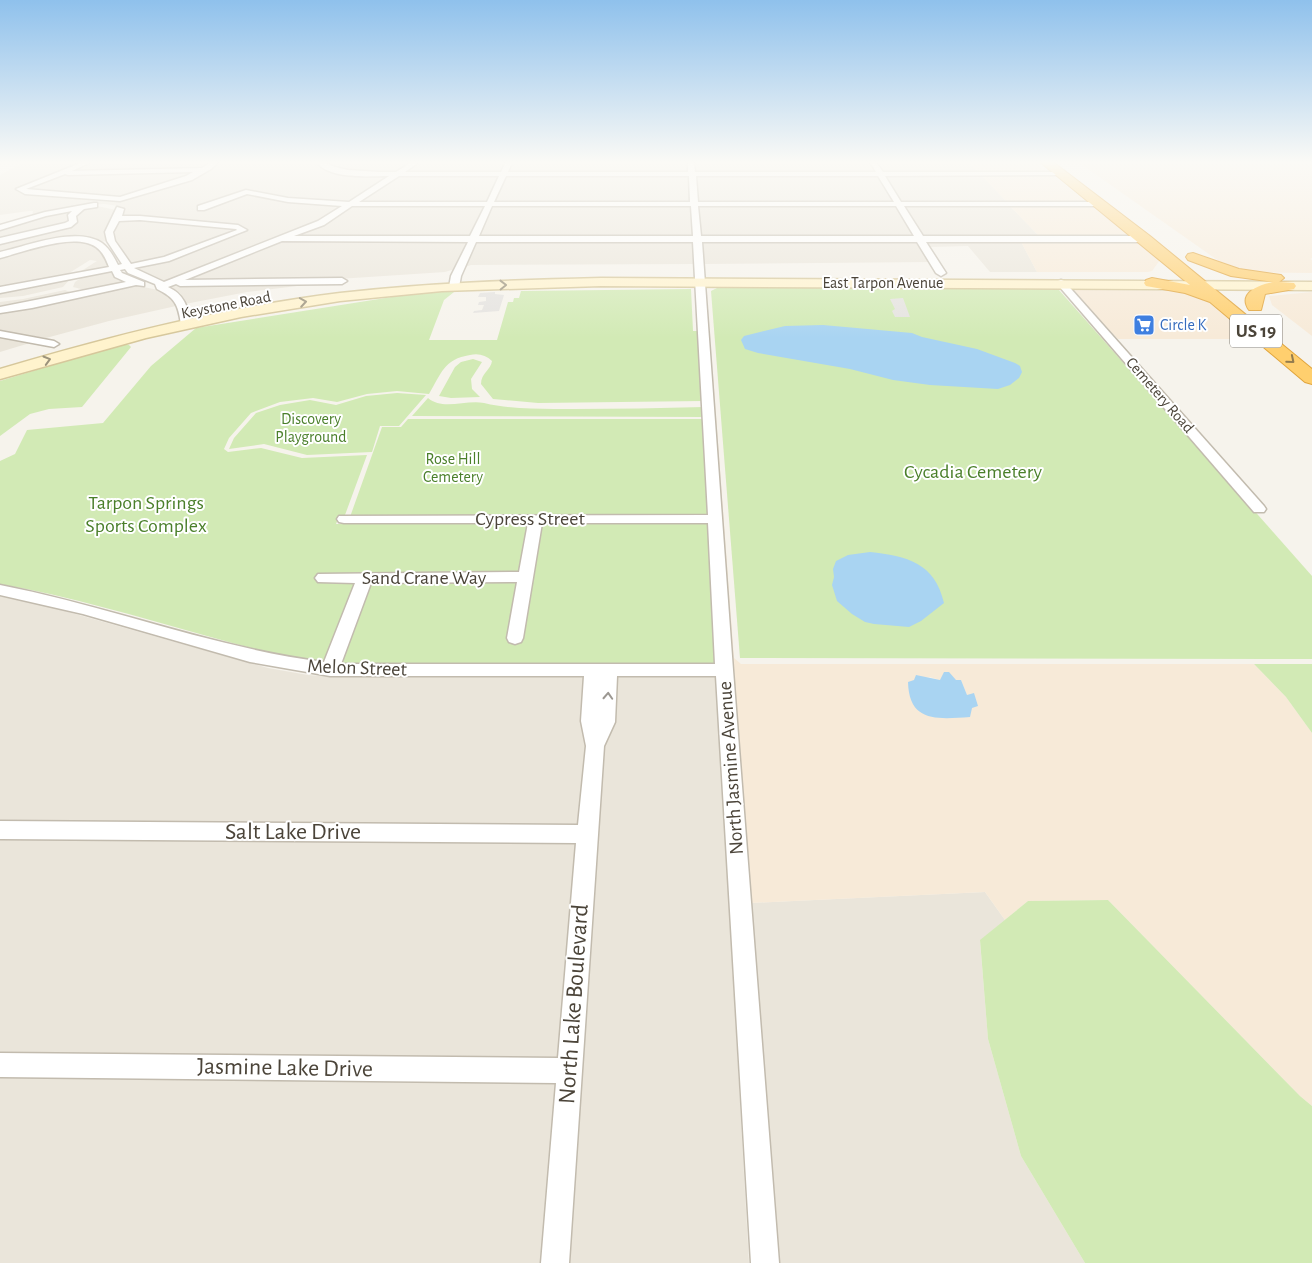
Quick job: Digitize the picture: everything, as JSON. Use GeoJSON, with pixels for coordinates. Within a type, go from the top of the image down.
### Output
{"type":"FeatureCollection","features":[{"type":"Feature","properties":{"kind":"highway","name":"US 19"},"geometry":{"type":"LineString","coordinates":[[1123,221],[1312,378]]}},
{"type":"Feature","properties":{"kind":"highway","name":"US 19"},"geometry":{"type":"LineString","coordinates":[[1269,318],[1189,254],[1236,273],[1283,282]]}},
{"type":"Feature","properties":{"kind":"highway"},"geometry":{"type":"LineString","coordinates":[[1135,275],[1162,270],[1166,266],[1168,258]]}},
{"type":"Feature","properties":{"kind":"highway"},"geometry":{"type":"LineString","coordinates":[[1255,307],[1254,296],[1256,292],[1283,282]]}},
{"type":"Feature","properties":{"kind":"highway"},"geometry":{"type":"LineString","coordinates":[[1152,283],[1189,290],[1222,303]]}},
{"type":"Feature","properties":{"kind":"main road","name":"East Tarpon Avenue"},"geometry":{"type":"LineString","coordinates":[[455,281],[941,273],[1135,275],[1193,280]]}},
{"type":"Feature","properties":{"kind":"main road"},"geometry":{"type":"LineString","coordinates":[[894,283],[909,276],[954,276],[965,273]]}},
{"type":"Feature","properties":{"kind":"main road","name":"East Tarpon Avenue"},"geometry":{"type":"LineString","coordinates":[[700,278],[894,283],[1152,283],[1221,280],[1283,282],[1312,286]]}},
{"type":"Feature","properties":{"kind":"main road","name":"East Tarpon Avenue"},"geometry":{"type":"LineString","coordinates":[[1283,282],[1312,279]]}},
{"type":"Feature","properties":{"kind":"main road","name":"Keystone Road"},"geometry":{"type":"LineString","coordinates":[[0,360],[54,344],[185,318],[455,281]]}},
{"type":"Feature","properties":{"kind":"main road","name":"Keystone Road"},"geometry":{"type":"LineString","coordinates":[[0,374],[185,318]]}},
{"type":"Feature","properties":{"kind":"street"},"geometry":{"type":"LineString","coordinates":[[0,228],[20,221]]}},
{"type":"Feature","properties":{"kind":"street"},"geometry":{"type":"LineString","coordinates":[[0,240],[68,225],[73,221]]}},
{"type":"Feature","properties":{"kind":"street"},"geometry":{"type":"LineString","coordinates":[[115,221],[109,232],[111,241],[131,272],[160,283],[175,294],[185,318]]}},
{"type":"Feature","properties":{"kind":"street"},"geometry":{"type":"LineString","coordinates":[[111,260],[128,266],[166,259],[243,230],[238,227],[172,221]]}},
{"type":"Feature","properties":{"kind":"street"},"geometry":{"type":"LineString","coordinates":[[164,286],[324,221]]}},
{"type":"Feature","properties":{"kind":"street"},"geometry":{"type":"LineString","coordinates":[[455,281],[482,221]]}},
{"type":"Feature","properties":{"kind":"street","name":"North Jasmine Avenue"},"geometry":{"type":"LineString","coordinates":[[695,221],[765,1263]]}},
{"type":"Feature","properties":{"kind":"street"},"geometry":{"type":"LineString","coordinates":[[910,221],[941,273]]}},
{"type":"Feature","properties":{"kind":"street"},"geometry":{"type":"LineString","coordinates":[[283,239],[1145,238]]}},
{"type":"Feature","properties":{"kind":"street"},"geometry":{"type":"LineString","coordinates":[[0,255],[67,240],[88,240],[98,244],[111,260],[118,275],[148,286],[342,281]]}},
{"type":"Feature","properties":{"kind":"street"},"geometry":{"type":"LineString","coordinates":[[98,244],[111,241]]}},
{"type":"Feature","properties":{"kind":"street"},"geometry":{"type":"LineString","coordinates":[[0,290],[75,277],[111,260],[120,253]]}},
{"type":"Feature","properties":{"kind":"street"},"geometry":{"type":"LineString","coordinates":[[75,277],[70,275],[91,262]]}},
{"type":"Feature","properties":{"kind":"street"},"geometry":{"type":"LineString","coordinates":[[68,288],[75,277]]}},
{"type":"Feature","properties":{"kind":"street"},"geometry":{"type":"LineString","coordinates":[[0,310],[87,294],[146,278]]}},
{"type":"Feature","properties":{"kind":"street","name":"Cemetery Road"},"geometry":{"type":"LineString","coordinates":[[1061,283],[1259,509]]}},
{"type":"Feature","properties":{"kind":"street"},"geometry":{"type":"LineString","coordinates":[[0,300],[23,298],[68,288],[87,294]]}},
{"type":"Feature","properties":{"kind":"street"},"geometry":{"type":"LineString","coordinates":[[0,334],[54,344]]}},
{"type":"Feature","properties":{"kind":"street","name":"Cypress Street"},"geometry":{"type":"LineString","coordinates":[[344,519],[716,519]]}},
{"type":"Feature","properties":{"kind":"street"},"geometry":{"type":"LineString","coordinates":[[515,638],[535,524]]}},
{"type":"Feature","properties":{"kind":"street","name":"Sand Crane Way"},"geometry":{"type":"LineString","coordinates":[[323,578],[526,577]]}},
{"type":"Feature","properties":{"kind":"street"},"geometry":{"type":"LineString","coordinates":[[330,670],[365,578]]}},
{"type":"Feature","properties":{"kind":"street","name":"Melon Street"},"geometry":{"type":"LineString","coordinates":[[0,590],[51,600],[273,661],[330,670],[724,670]]}},
{"type":"Feature","properties":{"kind":"street","name":"North Lake Boulevard"},"geometry":{"type":"LineString","coordinates":[[555,1263],[595,746],[606,722],[601,670]]}},
{"type":"Feature","properties":{"kind":"street","name":"Salt Lake Drive"},"geometry":{"type":"LineString","coordinates":[[0,830],[587,834]]}},
{"type":"Feature","properties":{"kind":"street","name":"Jasmine Lake Drive"},"geometry":{"type":"LineString","coordinates":[[0,1065],[569,1071]]}},
{"type":"Feature","properties":{"kind":"shaded area"},"geometry":{"type":"Polygon","coordinates":[[[30,221],[68,221],[68,223],[0,239],[0,229],[30,221]]]}},
{"type":"Feature","properties":{"kind":"shaded area"},"geometry":{"type":"Polygon","coordinates":[[[110,221],[105,231],[106,241],[100,242],[86,238],[0,254],[0,242],[77,222],[110,221]]]}},
{"type":"Feature","properties":{"kind":"shaded area"},"geometry":{"type":"Polygon","coordinates":[[[119,221],[153,221],[238,230],[165,258],[132,265],[118,245],[113,232],[119,221]]]}},
{"type":"Feature","properties":{"kind":"shaded area"},"geometry":{"type":"Polygon","coordinates":[[[191,221],[321,221],[164,283],[134,268],[168,260],[242,234],[247,229],[240,226],[191,221]]]}},
{"type":"Feature","properties":{"kind":"shaded area"},"geometry":{"type":"Polygon","coordinates":[[[327,221],[478,221],[470,237],[291,237],[327,221]]]}},
{"type":"Feature","properties":{"kind":"shaded area"},"geometry":{"type":"Polygon","coordinates":[[[485,221],[692,221],[693,237],[478,237],[485,221]]]}},
{"type":"Feature","properties":{"kind":"shaded area"},"geometry":{"type":"Polygon","coordinates":[[[699,221],[906,221],[916,237],[700,237],[699,221]]]}},
{"type":"Feature","properties":{"kind":"shaded area"},"geometry":{"type":"Polygon","coordinates":[[[913,221],[1024,221],[1040,237],[923,237],[913,221]]]}},
{"type":"Feature","properties":{"kind":"shaded area"},"geometry":{"type":"Polygon","coordinates":[[[1024,221],[1110,221],[1131,237],[1040,237],[1024,221]]]}},
{"type":"Feature","properties":{"kind":"shaded area"},"geometry":{"type":"Polygon","coordinates":[[[1162,221],[1312,221],[1312,258],[1310,259],[1312,260],[1312,273],[1238,272],[1223,264],[1162,221]]]}},
{"type":"Feature","properties":{"kind":"shaded area"},"geometry":{"type":"Polygon","coordinates":[[[469,240],[455,269],[445,272],[338,279],[179,281],[283,241],[469,240]]]}},
{"type":"Feature","properties":{"kind":"shaded area"},"geometry":{"type":"Polygon","coordinates":[[[477,240],[693,240],[695,264],[471,265],[465,267],[477,240]]]}},
{"type":"Feature","properties":{"kind":"shaded area"},"geometry":{"type":"Polygon","coordinates":[[[700,240],[918,240],[931,262],[703,264],[700,240]]]}},
{"type":"Feature","properties":{"kind":"shaded area"},"geometry":{"type":"Polygon","coordinates":[[[926,240],[1020,240],[1037,272],[990,272],[968,246],[930,247],[926,240]]]}},
{"type":"Feature","properties":{"kind":"shaded area"},"geometry":{"type":"Polygon","coordinates":[[[1020,240],[1135,240],[1160,260],[1152,271],[1148,272],[1037,272],[1020,240]]]}},
{"type":"Feature","properties":{"kind":"shaded area"},"geometry":{"type":"Polygon","coordinates":[[[85,241],[98,249],[110,268],[75,275],[97,261],[90,260],[66,275],[0,288],[0,256],[61,242],[85,241]]]}},
{"type":"Feature","properties":{"kind":"shaded area"},"geometry":{"type":"Polygon","coordinates":[[[110,271],[113,276],[128,283],[85,290],[73,287],[75,282],[81,278],[110,271]]]}},
{"type":"Feature","properties":{"kind":"shaded area"},"geometry":{"type":"Polygon","coordinates":[[[70,279],[63,287],[23,296],[0,298],[0,291],[29,288],[70,279]]]}},
{"type":"Feature","properties":{"kind":"shaded area"},"geometry":{"type":"Polygon","coordinates":[[[322,283],[247,292],[185,304],[180,293],[167,287],[187,285],[322,283]]]}},
{"type":"Feature","properties":{"kind":"shaded area"},"geometry":{"type":"Polygon","coordinates":[[[134,285],[158,290],[171,296],[176,306],[46,338],[0,331],[0,312],[134,285]]]}},
{"type":"Feature","properties":{"kind":"shaded area"},"geometry":{"type":"Polygon","coordinates":[[[65,290],[75,294],[0,308],[0,302],[65,290]]]}},
{"type":"Feature","properties":{"kind":"shaded area"},"geometry":{"type":"Polygon","coordinates":[[[1072,290],[1188,291],[1217,304],[1257,339],[1118,339],[1072,290]]]}},
{"type":"Feature","properties":{"kind":"shaded area"},"geometry":{"type":"Polygon","coordinates":[[[495,292],[495,294],[504,295],[499,311],[473,313],[474,311],[482,310],[484,305],[478,305],[479,302],[486,301],[486,297],[478,297],[480,293],[495,292]]]}},
{"type":"Feature","properties":{"kind":"shaded area"},"geometry":{"type":"Polygon","coordinates":[[[1312,292],[1312,336],[1272,305],[1269,296],[1312,292]]]}},
{"type":"Feature","properties":{"kind":"shaded area"},"geometry":{"type":"Polygon","coordinates":[[[903,298],[910,317],[895,317],[892,311],[895,309],[890,299],[903,298]]]}},
{"type":"Feature","properties":{"kind":"shaded area"},"geometry":{"type":"Polygon","coordinates":[[[0,337],[33,342],[0,352],[0,337]]]}},
{"type":"Feature","properties":{"kind":"shaded area"},"geometry":{"type":"Polygon","coordinates":[[[713,375],[734,658],[741,664],[1254,664],[1286,697],[1312,733],[1312,1106],[1108,900],[1028,901],[1005,920],[985,892],[750,903],[713,375]],[[930,677],[914,680],[967,695],[961,680],[940,680],[930,677]]]}},
{"type":"Feature","properties":{"kind":"shaded area"},"geometry":{"type":"Polygon","coordinates":[[[0,596],[54,608],[268,668],[308,675],[332,677],[716,677],[749,1263],[0,1263],[0,596]]]}},
{"type":"Feature","properties":{"kind":"shaded area"},"geometry":{"type":"Polygon","coordinates":[[[985,892],[1005,920],[980,941],[988,1039],[1021,1156],[1085,1263],[778,1263],[750,903],[985,892]]]}},
{"type":"Feature","properties":{"kind":"green space","name":"Cycadia Cemetery"},"geometry":{"type":"Polygon","coordinates":[[[1050,287],[1059,290],[1312,576],[1312,659],[740,658],[711,291],[717,288],[1050,287]]]}},
{"type":"Feature","properties":{"kind":"green space","name":"Tarpon Springs Sports Complex"},"geometry":{"type":"Polygon","coordinates":[[[459,288],[444,300],[429,340],[497,340],[508,302],[513,302],[514,298],[519,298],[521,291],[691,289],[693,331],[699,331],[703,401],[538,403],[493,399],[481,384],[481,380],[492,361],[485,356],[473,354],[454,360],[444,368],[429,394],[397,391],[367,394],[337,402],[313,398],[280,402],[251,413],[229,438],[224,449],[228,452],[261,448],[302,458],[367,455],[345,515],[340,515],[336,524],[710,524],[716,663],[337,664],[271,653],[130,614],[0,584],[0,461],[15,454],[27,430],[103,423],[151,366],[196,328],[459,288]]]}},
{"type":"Feature","properties":{"kind":"green space"},"geometry":{"type":"Polygon","coordinates":[[[122,344],[131,347],[82,407],[49,409],[30,414],[0,436],[0,381],[122,344]]]}},
{"type":"Feature","properties":{"kind":"green space"},"geometry":{"type":"Polygon","coordinates":[[[473,359],[482,362],[471,379],[472,389],[480,397],[451,398],[439,396],[455,367],[461,362],[473,359]]]}},
{"type":"Feature","properties":{"kind":"green space","name":"Discovery Playground"},"geometry":{"type":"Polygon","coordinates":[[[397,393],[426,395],[399,426],[380,426],[372,452],[307,455],[264,444],[229,449],[234,438],[256,413],[280,405],[310,400],[336,405],[366,396],[397,393]]]}},
{"type":"Feature","properties":{"kind":"green space"},"geometry":{"type":"Polygon","coordinates":[[[428,398],[441,404],[477,402],[529,409],[704,407],[704,417],[412,416],[428,398]]]}},
{"type":"Feature","properties":{"kind":"green space","name":"Rose Hill Cemetery"},"geometry":{"type":"Polygon","coordinates":[[[408,419],[706,419],[710,519],[350,517],[382,427],[401,427],[408,419]]]}},
{"type":"Feature","properties":{"kind":"green space"},"geometry":{"type":"Polygon","coordinates":[[[1254,664],[1312,664],[1312,733],[1286,697],[1254,664]]]}},
{"type":"Feature","properties":{"kind":"green space"},"geometry":{"type":"Polygon","coordinates":[[[1108,900],[1312,1106],[1312,1263],[1085,1263],[1021,1156],[988,1039],[980,940],[1028,901],[1108,900]]]}},
{"type":"Feature","properties":{"kind":"water"},"geometry":{"type":"Polygon","coordinates":[[[823,325],[912,333],[977,349],[1015,363],[1020,366],[1022,372],[1019,378],[1010,385],[998,389],[930,385],[893,380],[850,369],[758,353],[745,349],[741,340],[744,336],[785,326],[823,325]]]}},
{"type":"Feature","properties":{"kind":"water"},"geometry":{"type":"Polygon","coordinates":[[[870,552],[896,556],[918,564],[934,579],[940,589],[944,603],[921,621],[909,627],[865,622],[852,614],[837,601],[832,585],[833,569],[836,561],[848,555],[870,552]]]}},
{"type":"Feature","properties":{"kind":"water"},"geometry":{"type":"Polygon","coordinates":[[[944,672],[949,672],[956,680],[961,680],[967,695],[974,693],[978,706],[972,708],[970,717],[937,718],[927,716],[914,705],[908,682],[914,680],[916,675],[940,680],[944,672]]]}},
{"type":"Feature","properties":{"kind":"place","name":"Circle K"},"geometry":{"type":"Point","coordinates":[1144,325]}}]}
